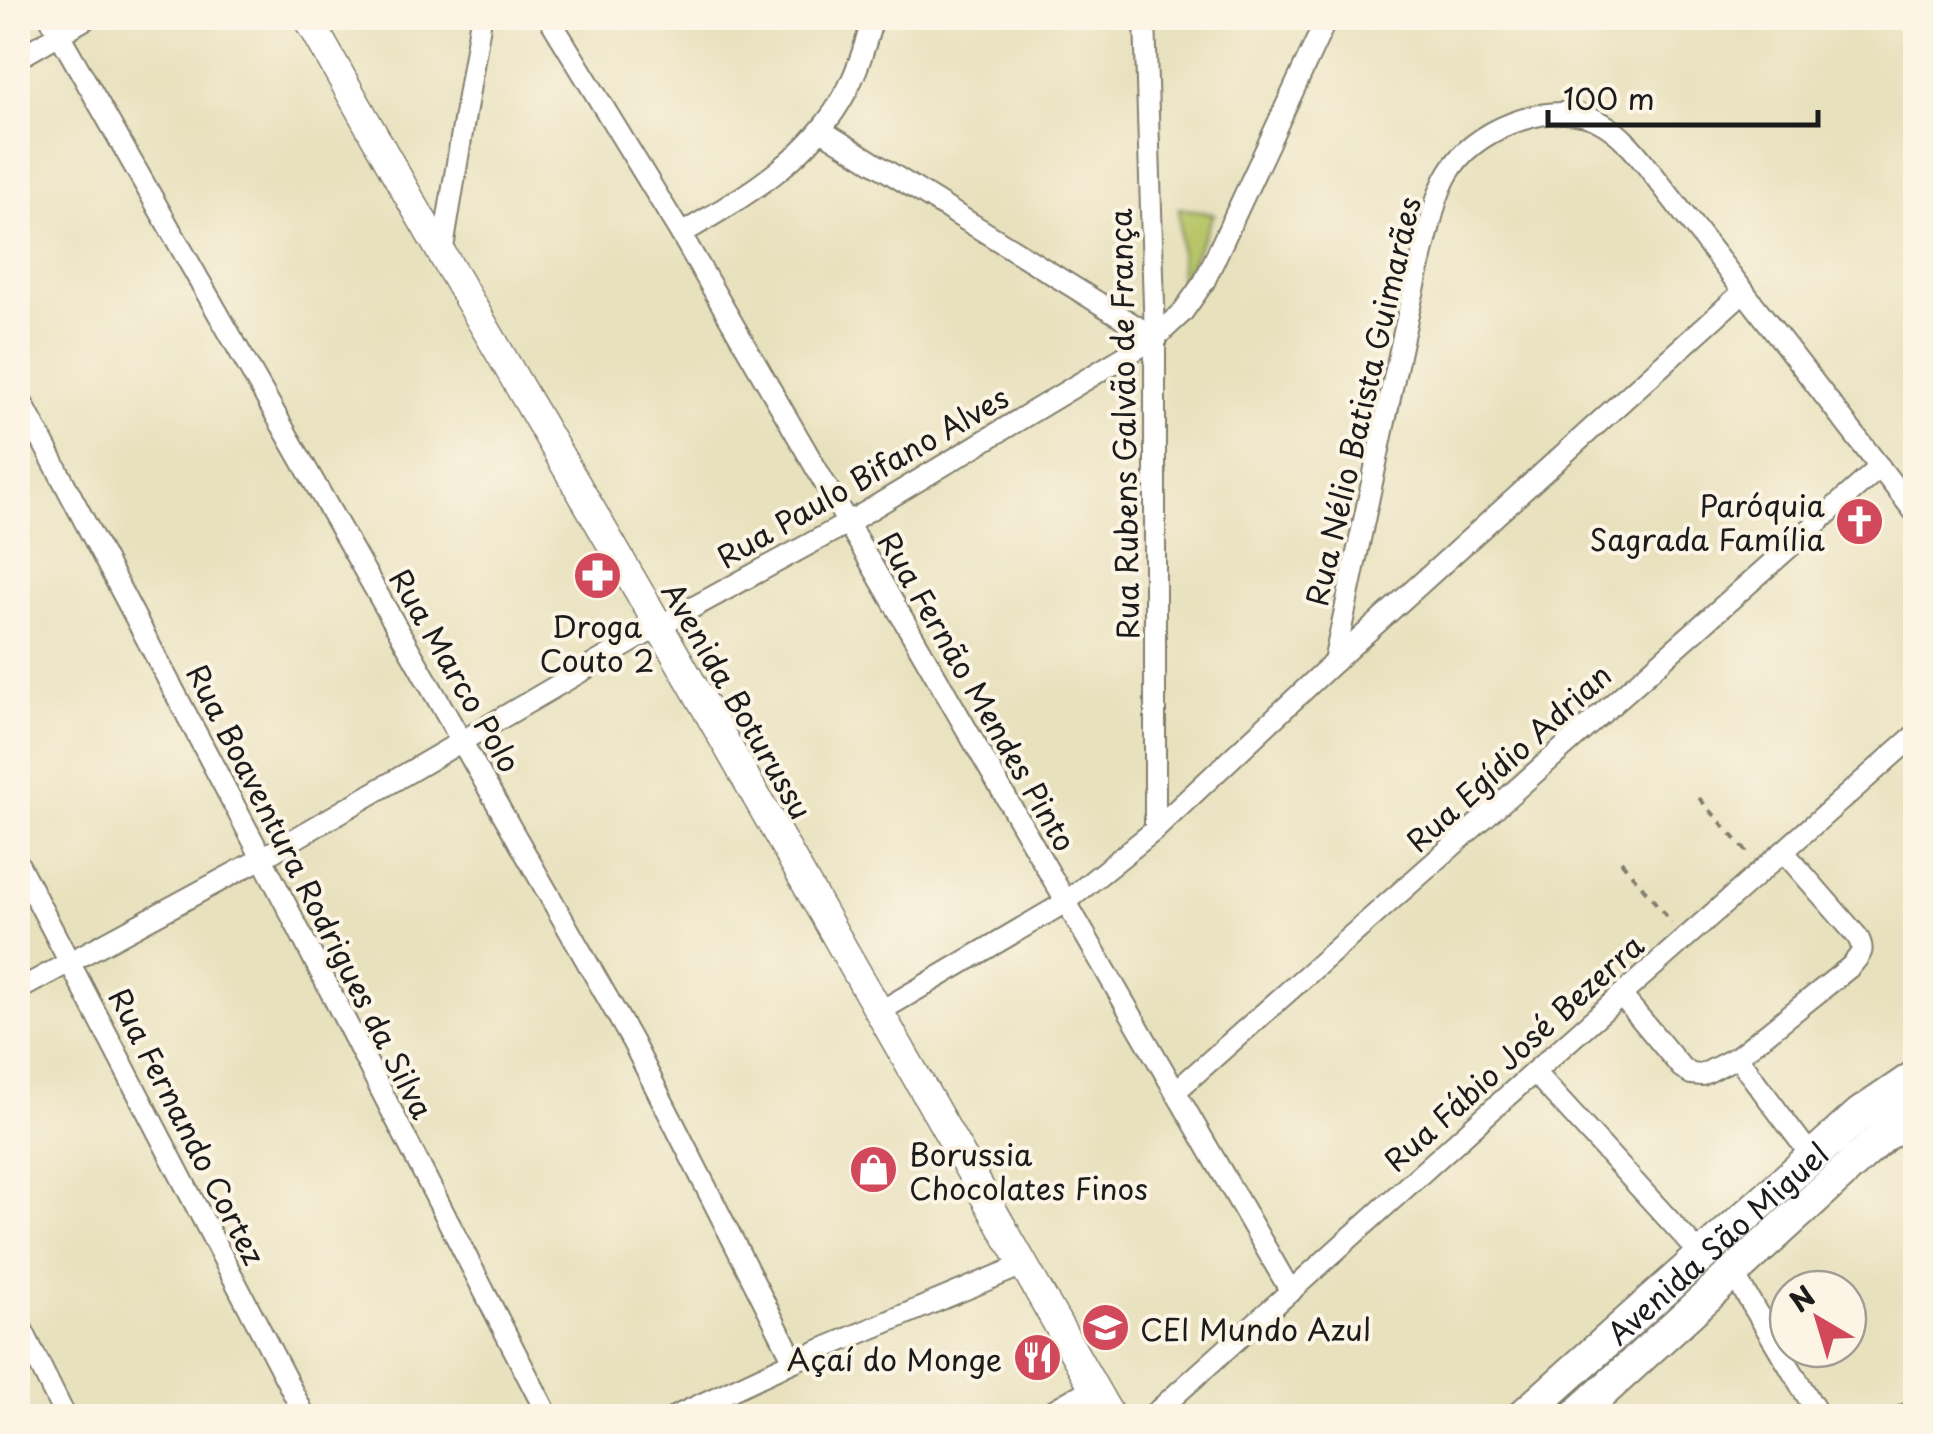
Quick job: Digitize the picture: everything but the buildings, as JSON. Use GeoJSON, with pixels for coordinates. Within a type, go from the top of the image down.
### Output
{"type":"FeatureCollection","features":[{"type":"Feature","properties":{"kind":"main road","name":"Avenida Boturussu"},"geometry":{"type":"LineString","coordinates":[[308,18],[1110,1416]]}},
{"type":"Feature","properties":{"kind":"main road","name":"Avenida São Miguel"},"geometry":{"type":"LineString","coordinates":[[1523,1416],[1860,1114],[1916,1076]]}},
{"type":"Feature","properties":{"kind":"main road","name":"Avenida São Miguel"},"geometry":{"type":"LineString","coordinates":[[1576,1416],[1883,1136],[1916,1112]]}},
{"type":"Feature","properties":{"kind":"street"},"geometry":{"type":"LineString","coordinates":[[18,58],[55,26],[87,18]]}},
{"type":"Feature","properties":{"kind":"street"},"geometry":{"type":"LineString","coordinates":[[442,254],[482,18]]}},
{"type":"Feature","properties":{"kind":"street","name":"Rua Fernão Mendes Pinto"},"geometry":{"type":"LineString","coordinates":[[549,18],[681,234],[1292,1292]]}},
{"type":"Feature","properties":{"kind":"street"},"geometry":{"type":"LineString","coordinates":[[681,234],[746,194],[789,162],[822,130],[846,91],[864,51],[873,18]]}},
{"type":"Feature","properties":{"kind":"street","name":"Rua Rubens Galvão de França"},"geometry":{"type":"LineString","coordinates":[[1145,18],[1155,338],[1155,830]]}},
{"type":"Feature","properties":{"kind":"street","name":"Rua Paulo Bifano Alves"},"geometry":{"type":"LineString","coordinates":[[18,990],[262,858],[659,626],[846,524],[1155,338],[1182,313],[1204,282],[1327,18]]}},
{"type":"Feature","properties":{"kind":"street","name":"Rua Marco Polo"},"geometry":{"type":"LineString","coordinates":[[55,26],[632,1041],[794,1361]]}},
{"type":"Feature","properties":{"kind":"street","name":"Rua Nélio Batista Guimarães"},"geometry":{"type":"LineString","coordinates":[[1334,662],[1436,199],[1454,164],[1483,138],[1520,119],[1573,113],[1599,120],[1619,134],[1916,514]]}},
{"type":"Feature","properties":{"kind":"street"},"geometry":{"type":"LineString","coordinates":[[822,130],[1155,338]]}},
{"type":"Feature","properties":{"kind":"street"},"geometry":{"type":"LineString","coordinates":[[879,1012],[1066,902],[1155,830],[1334,662],[1744,292]]}},
{"type":"Feature","properties":{"kind":"street","name":"Rua Boaventura Rodrigues da Silva"},"geometry":{"type":"LineString","coordinates":[[18,395],[262,858],[548,1416]]}},
{"type":"Feature","properties":{"kind":"street","name":"Rua Egídio Adrian"},"geometry":{"type":"LineString","coordinates":[[1176,1091],[1880,467]]}},
{"type":"Feature","properties":{"kind":"street","name":"Rua Fábio José Bezerra"},"geometry":{"type":"LineString","coordinates":[[1152,1416],[1916,734]]}},
{"type":"Feature","properties":{"kind":"street"},"geometry":{"type":"LineString","coordinates":[[1621,995],[1680,1067],[1691,1074],[1702,1074],[1737,1057],[1850,967],[1861,954],[1857,936],[1784,852]]}},
{"type":"Feature","properties":{"kind":"street","name":"Rua Fernando Cortez"},"geometry":{"type":"LineString","coordinates":[[18,863],[305,1416]]}},
{"type":"Feature","properties":{"kind":"street"},"geometry":{"type":"LineString","coordinates":[[1737,1057],[1812,1157]]}},
{"type":"Feature","properties":{"kind":"street"},"geometry":{"type":"LineString","coordinates":[[1534,1072],[1702,1256]]}},
{"type":"Feature","properties":{"kind":"street"},"geometry":{"type":"LineString","coordinates":[[676,1416],[794,1361],[1024,1265]]}},
{"type":"Feature","properties":{"kind":"street"},"geometry":{"type":"LineString","coordinates":[[1733,1273],[1819,1416]]}},
{"type":"Feature","properties":{"kind":"street"},"geometry":{"type":"LineString","coordinates":[[18,1320],[65,1416]]}},
{"type":"Feature","properties":{"kind":"street"},"geometry":{"type":"LineString","coordinates":[[1043,1416],[1094,1387]]}},
{"type":"Feature","properties":{"kind":"street"},"geometry":{"type":"LineString","coordinates":[[1902,1416],[1916,1409]]}},
{"type":"Feature","properties":{"kind":"path"},"geometry":{"type":"LineString","coordinates":[[1699,798],[1762,869]]}},
{"type":"Feature","properties":{"kind":"path"},"geometry":{"type":"LineString","coordinates":[[1621,861],[1684,938]]}},
{"type":"Feature","properties":{"kind":"green space"},"geometry":{"type":"Polygon","coordinates":[[[1179,208],[1214,214],[1181,284],[1179,208]]]}},
{"type":"Feature","properties":{"kind":"place","name":"Paróquia Sagrada Família"},"geometry":{"type":"Point","coordinates":[1860,521]}},
{"type":"Feature","properties":{"kind":"place","name":"Droga Couto 2"},"geometry":{"type":"Point","coordinates":[597,576]}},
{"type":"Feature","properties":{"kind":"place","name":"Borussia Chocolates Finos"},"geometry":{"type":"Point","coordinates":[874,1170]}},
{"type":"Feature","properties":{"kind":"place","name":"CEI Mundo Azul"},"geometry":{"type":"Point","coordinates":[1105,1328]}},
{"type":"Feature","properties":{"kind":"place","name":"Açaí do Monge"},"geometry":{"type":"Point","coordinates":[1037,1358]}}]}
